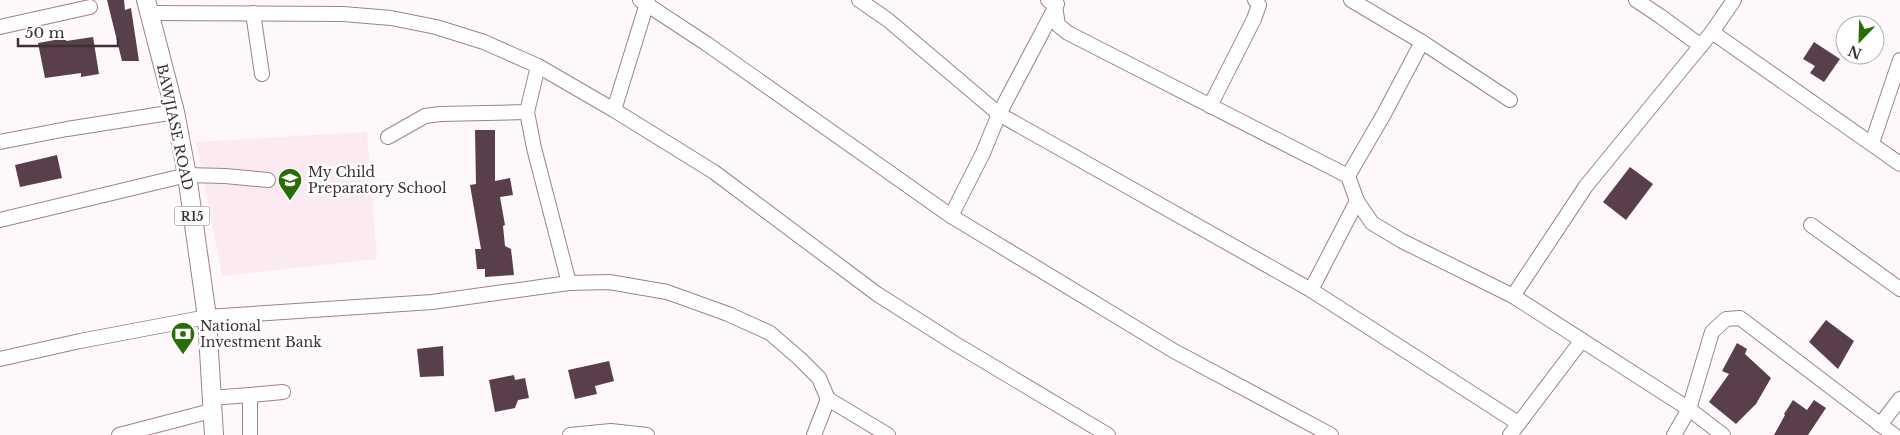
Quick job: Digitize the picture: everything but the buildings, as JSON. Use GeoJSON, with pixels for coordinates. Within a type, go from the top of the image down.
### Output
{"type":"FeatureCollection","features":[{"type":"Feature","properties":{"kind":"main road","name":"BAWJIASE ROAD"},"geometry":{"type":"LineString","coordinates":[[148,7],[175,112],[187,175],[207,318],[214,435]]}},
{"type":"Feature","properties":{"kind":"street"},"geometry":{"type":"LineString","coordinates":[[859,0],[888,20],[999,114],[1311,290],[1518,423]]}},
{"type":"Feature","properties":{"kind":"street"},"geometry":{"type":"LineString","coordinates":[[1210,106],[1254,19],[1259,6],[1255,0]]}},
{"type":"Feature","properties":{"kind":"street"},"geometry":{"type":"LineString","coordinates":[[1353,0],[1422,42],[1510,100]]}},
{"type":"Feature","properties":{"kind":"street"},"geometry":{"type":"LineString","coordinates":[[1636,0],[1701,46]]}},
{"type":"Feature","properties":{"kind":"street"},"geometry":{"type":"LineString","coordinates":[[1513,296],[1586,186],[1701,46],[1734,0]]}},
{"type":"Feature","properties":{"kind":"street"},"geometry":{"type":"LineString","coordinates":[[614,110],[645,2],[951,216],[1174,351],[1331,435]]}},
{"type":"Feature","properties":{"kind":"street"},"geometry":{"type":"LineString","coordinates":[[951,216],[983,153],[999,114],[1054,2]]}},
{"type":"Feature","properties":{"kind":"street"},"geometry":{"type":"LineString","coordinates":[[1054,2],[1058,25],[1068,33],[1348,176],[1357,201],[1372,224],[1513,296],[1690,409],[1723,435]]}},
{"type":"Feature","properties":{"kind":"street"},"geometry":{"type":"LineString","coordinates":[[0,27],[90,7]]}},
{"type":"Feature","properties":{"kind":"street"},"geometry":{"type":"LineString","coordinates":[[148,7],[253,13],[343,14],[391,18],[436,27],[484,42],[538,66],[614,110],[714,172],[877,294],[954,344],[1108,435]]}},
{"type":"Feature","properties":{"kind":"street"},"geometry":{"type":"LineString","coordinates":[[253,13],[262,74]]}},
{"type":"Feature","properties":{"kind":"street"},"geometry":{"type":"LineString","coordinates":[[1712,32],[1900,164]]}},
{"type":"Feature","properties":{"kind":"street"},"geometry":{"type":"LineString","coordinates":[[1348,176],[1384,114],[1422,42]]}},
{"type":"Feature","properties":{"kind":"street"},"geometry":{"type":"LineString","coordinates":[[1872,143],[1900,60]]}},
{"type":"Feature","properties":{"kind":"street"},"geometry":{"type":"LineString","coordinates":[[538,66],[527,112],[534,148],[569,283]]}},
{"type":"Feature","properties":{"kind":"street"},"geometry":{"type":"LineString","coordinates":[[0,142],[66,129],[175,112]]}},
{"type":"Feature","properties":{"kind":"street"},"geometry":{"type":"LineString","coordinates":[[388,138],[425,116],[527,112]]}},
{"type":"Feature","properties":{"kind":"street"},"geometry":{"type":"LineString","coordinates":[[0,220],[187,175],[268,180]]}},
{"type":"Feature","properties":{"kind":"street"},"geometry":{"type":"LineString","coordinates":[[1311,290],[1357,201]]}},
{"type":"Feature","properties":{"kind":"street"},"geometry":{"type":"LineString","coordinates":[[1811,225],[1900,289]]}},
{"type":"Feature","properties":{"kind":"street"},"geometry":{"type":"LineString","coordinates":[[0,359],[80,341],[207,318],[432,302],[569,283],[609,282],[667,292],[770,333],[800,359],[818,378],[828,400],[888,435]]}},
{"type":"Feature","properties":{"kind":"street"},"geometry":{"type":"LineString","coordinates":[[1674,435],[1690,409],[1712,332],[1726,319],[1740,318],[1894,435]]}},
{"type":"Feature","properties":{"kind":"street"},"geometry":{"type":"LineString","coordinates":[[1510,435],[1582,340]]}},
{"type":"Feature","properties":{"kind":"street"},"geometry":{"type":"LineString","coordinates":[[119,435],[211,404],[250,395],[283,392]]}},
{"type":"Feature","properties":{"kind":"street"},"geometry":{"type":"LineString","coordinates":[[250,395],[250,435]]}},
{"type":"Feature","properties":{"kind":"street"},"geometry":{"type":"LineString","coordinates":[[1880,425],[1900,399]]}},
{"type":"Feature","properties":{"kind":"street"},"geometry":{"type":"LineString","coordinates":[[814,435],[828,400]]}},
{"type":"Feature","properties":{"kind":"street"},"geometry":{"type":"LineString","coordinates":[[570,435],[611,431],[647,435]]}},
{"type":"Feature","properties":{"kind":"shaded area","name":"My Child Preparatory School"},"geometry":{"type":"Polygon","coordinates":[[[367,132],[377,259],[222,276],[196,142],[367,132]]]}},
{"type":"Feature","properties":{"kind":"place","name":"My Child Preparatory School"},"geometry":{"type":"Point","coordinates":[290,201]}},
{"type":"Feature","properties":{"kind":"place","name":"National Investment Bank"},"geometry":{"type":"Point","coordinates":[183,355]}}]}
